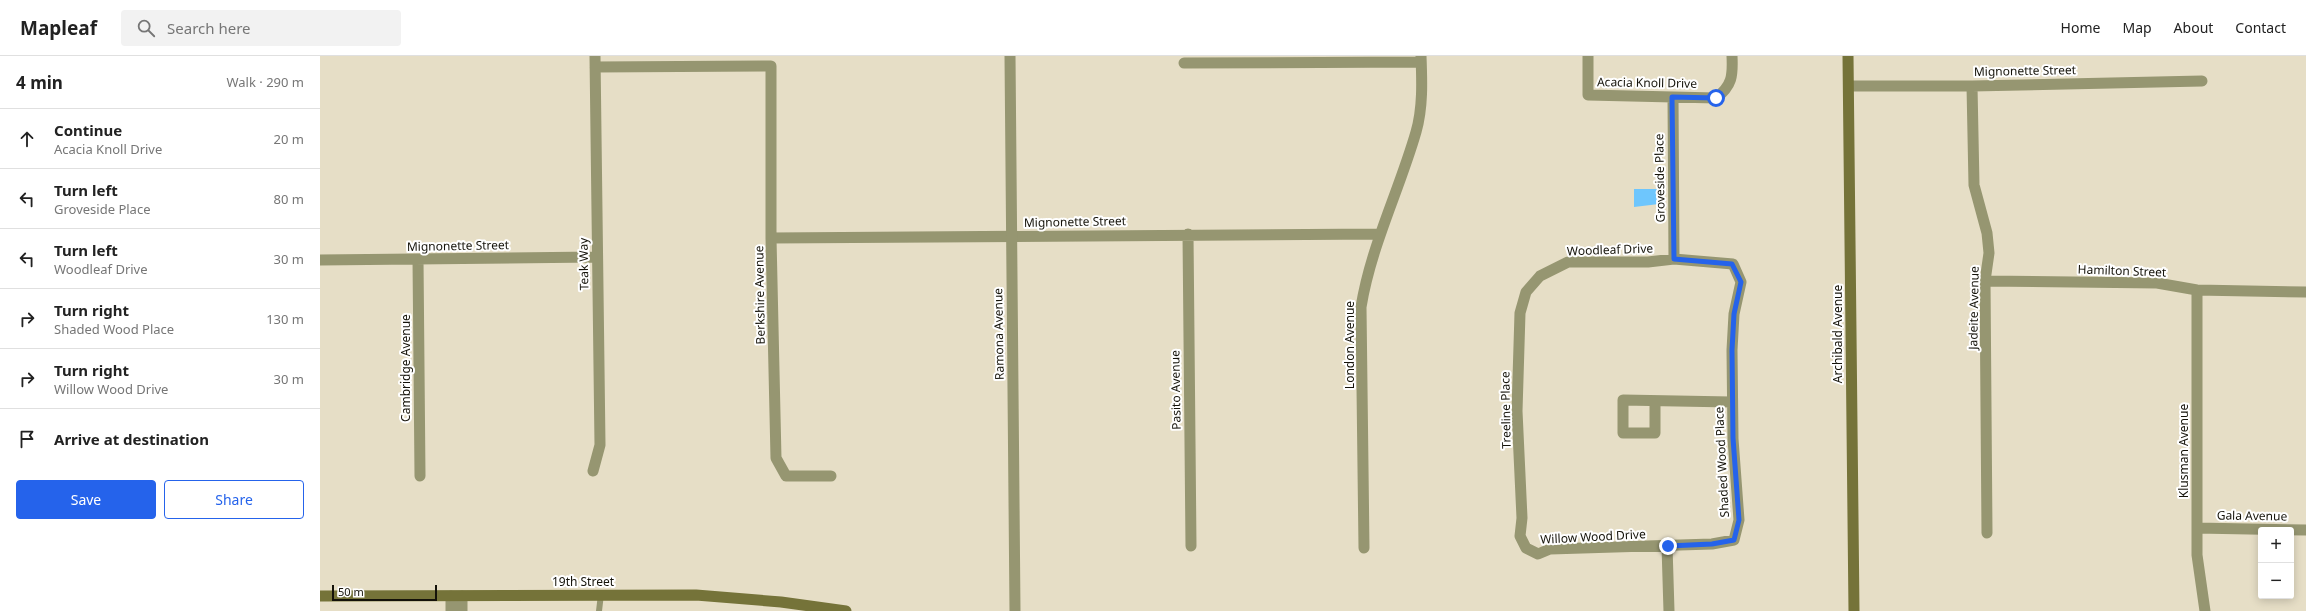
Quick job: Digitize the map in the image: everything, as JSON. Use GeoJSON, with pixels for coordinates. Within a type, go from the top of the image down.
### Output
{"type":"FeatureCollection","features":[{"type":"Feature","properties":{"kind":"main road","name":"Archibald Avenue"},"geometry":{"type":"LineString","coordinates":[[1848,56],[1854,611]]}},
{"type":"Feature","properties":{"kind":"main road","name":"19th Street"},"geometry":{"type":"LineString","coordinates":[[320,596],[601,594],[696,595],[782,602],[846,611]]}},
{"type":"Feature","properties":{"kind":"street","name":"Ramona Avenue"},"geometry":{"type":"LineString","coordinates":[[1010,56],[1015,611]]}},
{"type":"Feature","properties":{"kind":"street","name":"Acacia Knoll Drive"},"geometry":{"type":"LineString","coordinates":[[1588,56],[1588,95],[1716,98],[1728,89],[1732,72],[1732,56]]}},
{"type":"Feature","properties":{"kind":"street"},"geometry":{"type":"LineString","coordinates":[[1184,63],[1421,59]]}},
{"type":"Feature","properties":{"kind":"street","name":"London Avenue"},"geometry":{"type":"LineString","coordinates":[[1364,548],[1361,307],[1366,276],[1379,234],[1416,131],[1421,102],[1421,59]]}},
{"type":"Feature","properties":{"kind":"street","name":"Berkshire Avenue"},"geometry":{"type":"LineString","coordinates":[[595,61],[771,66],[771,238],[776,458],[786,476],[831,476]]}},
{"type":"Feature","properties":{"kind":"street","name":"Teak Way"},"geometry":{"type":"LineString","coordinates":[[593,471],[600,445],[596,257],[595,61]]}},
{"type":"Feature","properties":{"kind":"street","name":"Mignonette Street"},"geometry":{"type":"LineString","coordinates":[[1849,86],[1972,86],[2202,81]]}},
{"type":"Feature","properties":{"kind":"street","name":"Jadeite Avenue"},"geometry":{"type":"LineString","coordinates":[[1972,86],[1974,185],[1987,233],[1989,253],[1985,281],[1987,533]]}},
{"type":"Feature","properties":{"kind":"street","name":"Groveside Place"},"geometry":{"type":"LineString","coordinates":[[1672,97],[1674,259]]}},
{"type":"Feature","properties":{"kind":"street","name":"Mignonette Street"},"geometry":{"type":"LineString","coordinates":[[771,238],[1188,234],[1379,234]]}},
{"type":"Feature","properties":{"kind":"street","name":"Pasito Avenue"},"geometry":{"type":"LineString","coordinates":[[1188,234],[1191,546]]}},
{"type":"Feature","properties":{"kind":"street","name":"Mignonette Street"},"geometry":{"type":"LineString","coordinates":[[320,260],[596,257]]}},
{"type":"Feature","properties":{"kind":"street","name":"Woodleaf Drive"},"geometry":{"type":"LineString","coordinates":[[1540,276],[1568,262],[1648,262],[1674,259],[1732,264]]}},
{"type":"Feature","properties":{"kind":"street","name":"Cambridge Avenue"},"geometry":{"type":"LineString","coordinates":[[418,260],[420,476]]}},
{"type":"Feature","properties":{"kind":"street","name":"Shaded Wood Place"},"geometry":{"type":"LineString","coordinates":[[1732,264],[1741,282],[1734,314],[1731,402],[1739,520],[1734,540]]}},
{"type":"Feature","properties":{"kind":"street","name":"Treeline Place"},"geometry":{"type":"LineString","coordinates":[[1526,548],[1520,536],[1522,518],[1517,411],[1520,313],[1526,292],[1540,276]]}},
{"type":"Feature","properties":{"kind":"street","name":"Hamilton Street"},"geometry":{"type":"LineString","coordinates":[[1985,281],[2157,283],[2197,290],[2306,292]]}},
{"type":"Feature","properties":{"kind":"street","name":"Klusman Avenue"},"geometry":{"type":"LineString","coordinates":[[2197,290],[2197,555],[2205,611]]}},
{"type":"Feature","properties":{"kind":"street"},"geometry":{"type":"LineString","coordinates":[[1656,401],[1731,402]]}},
{"type":"Feature","properties":{"kind":"street","name":"Gala Avenue"},"geometry":{"type":"LineString","coordinates":[[2197,528],[2306,530]]}},
{"type":"Feature","properties":{"kind":"street","name":"Willow Wood Drive"},"geometry":{"type":"LineString","coordinates":[[1526,548],[1538,554],[1550,549],[1712,544],[1734,540]]}},
{"type":"Feature","properties":{"kind":"street"},"geometry":{"type":"LineString","coordinates":[[1668,546],[1669,611]]}},
{"type":"Feature","properties":{"kind":"street"},"geometry":{"type":"LineString","coordinates":[[451,611],[457,596]]}},
{"type":"Feature","properties":{"kind":"street"},"geometry":{"type":"LineString","coordinates":[[457,596],[462,611]]}},
{"type":"Feature","properties":{"kind":"lane"},"geometry":{"type":"LineString","coordinates":[[599,611],[601,594]]}},
{"type":"Feature","properties":{"kind":"water"},"geometry":{"type":"Polygon","coordinates":[[[1634,189],[1659,189],[1659,204],[1634,207],[1634,189]]]}},
{"type":"Feature","properties":{"kind":"route"},"geometry":{"type":"LineString","coordinates":[[1668,546],[1712,544],[1734,540],[1739,520],[1731,402],[1734,314],[1739,297],[1741,282],[1732,264],[1674,259],[1672,97],[1716,98]]}}]}
